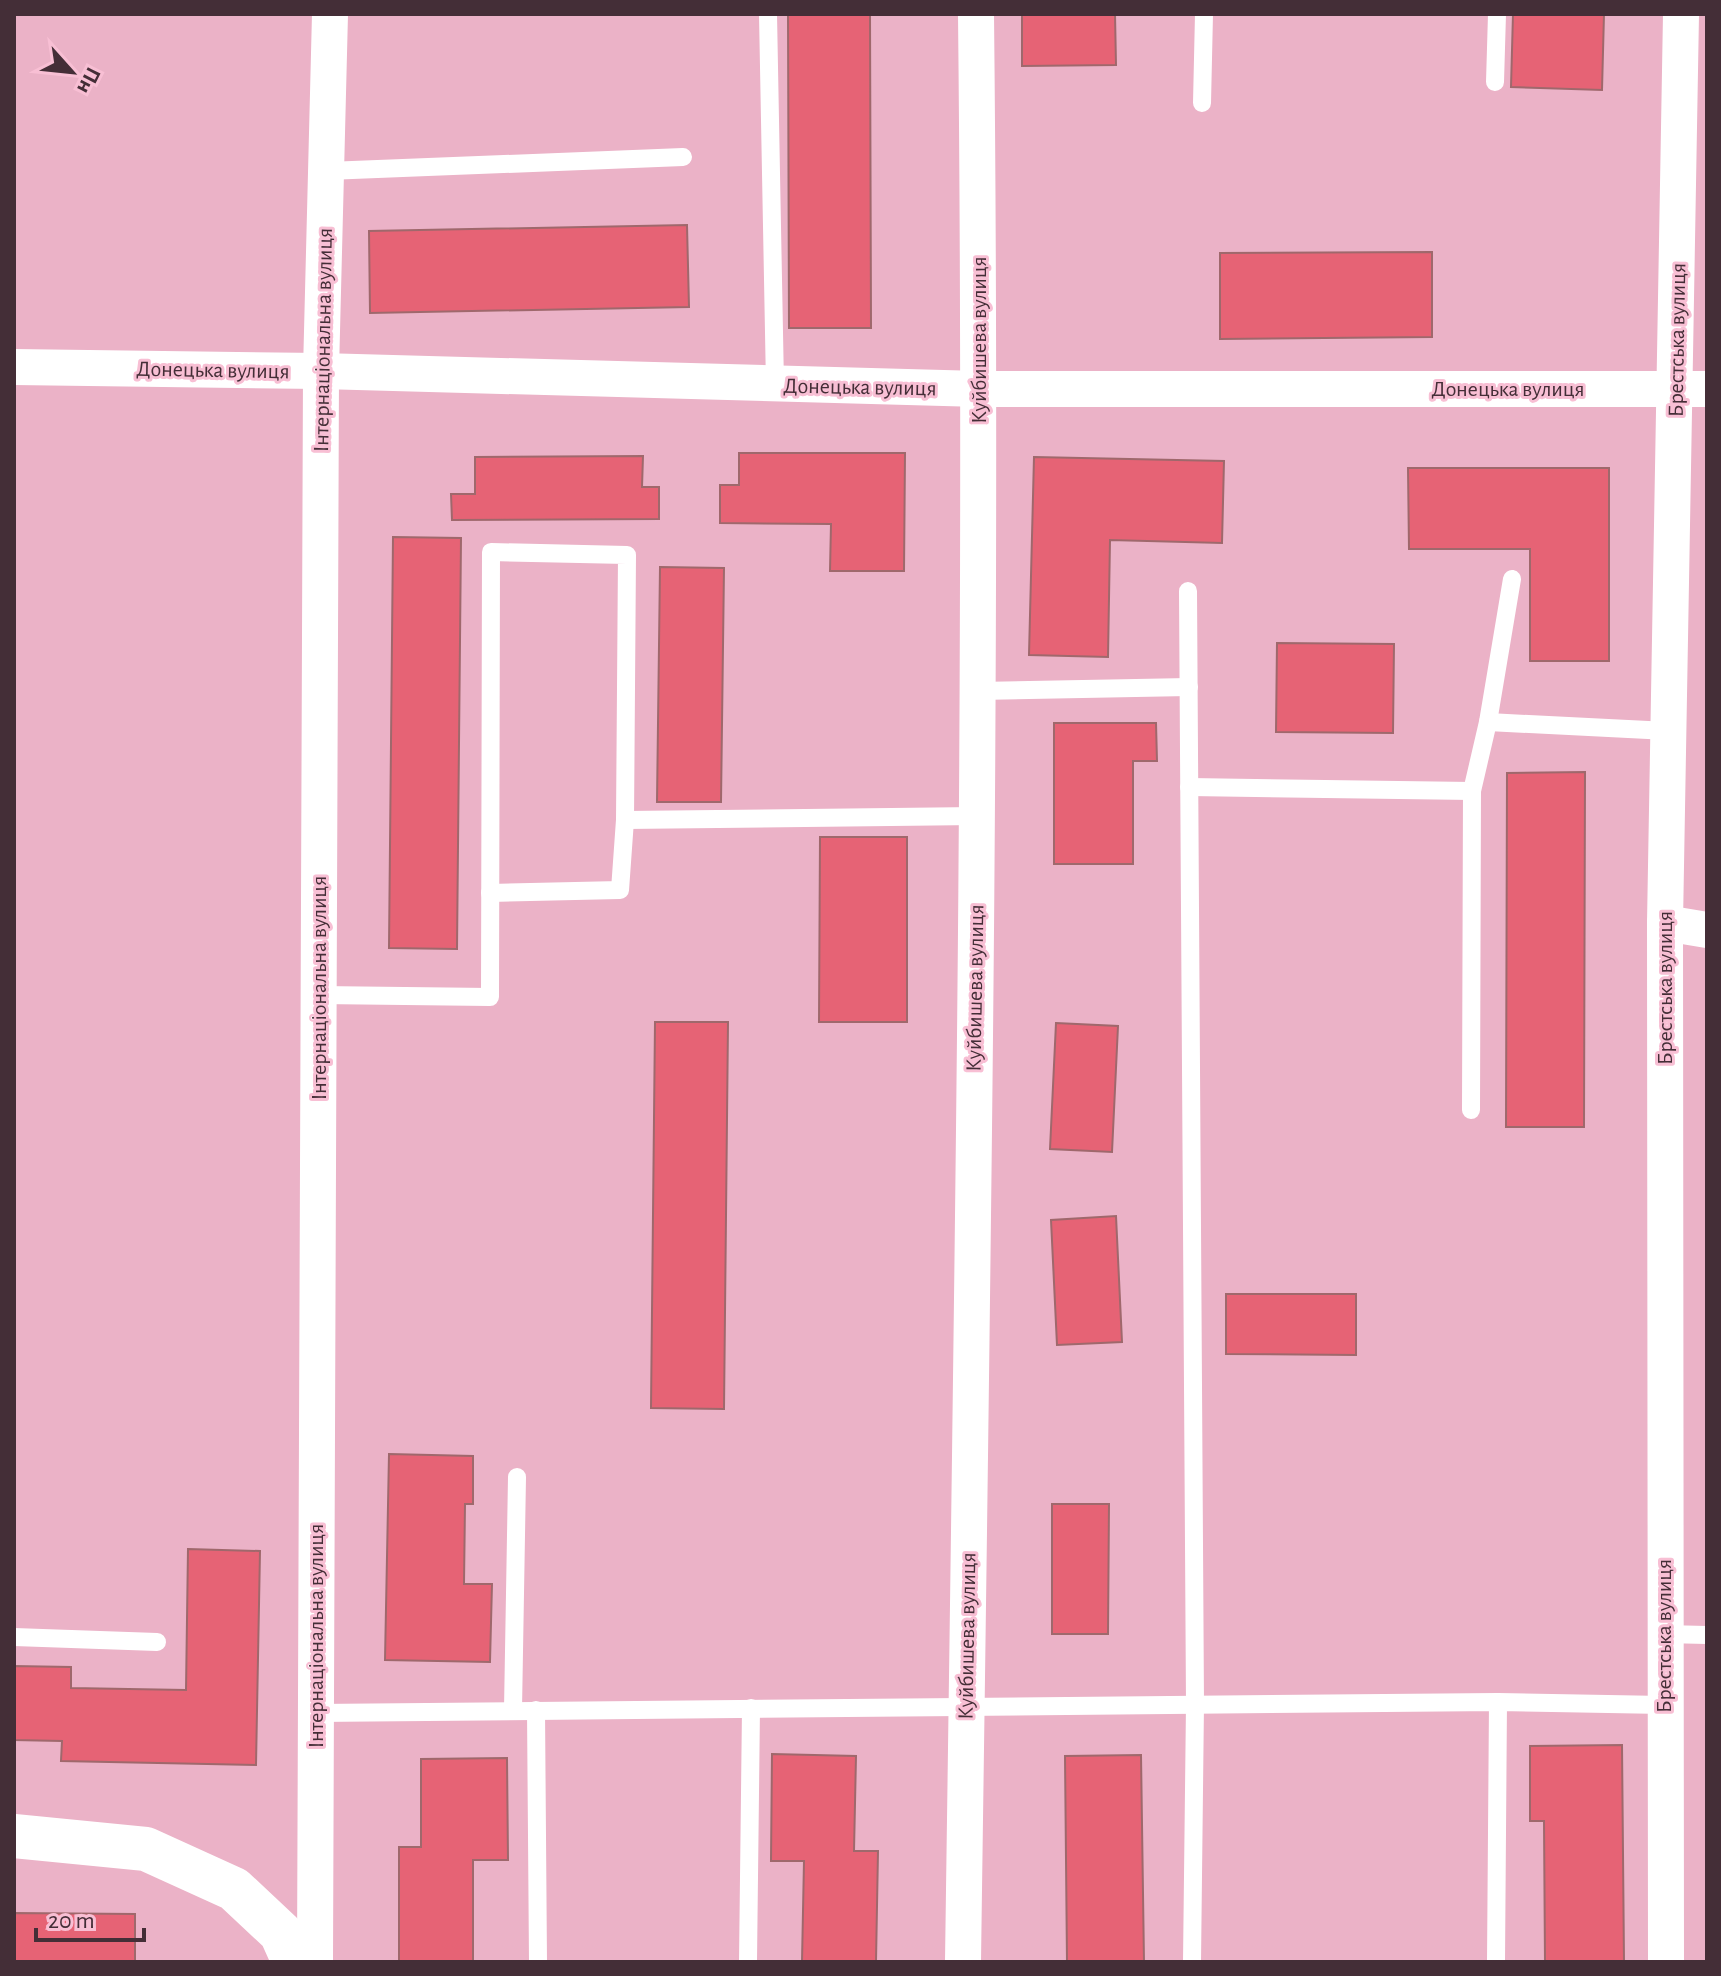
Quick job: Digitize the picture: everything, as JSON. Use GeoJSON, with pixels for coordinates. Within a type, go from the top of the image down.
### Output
{"type":"FeatureCollection","features":[{"type":"Feature","properties":{"kind":"main road"},"geometry":{"type":"LineString","coordinates":[[14,1836],[146,1849],[234,1889],[281,1933],[294,1962]]}},
{"type":"Feature","properties":{"kind":"street","name":"Інтернаціональна вулиця"},"geometry":{"type":"LineString","coordinates":[[315,1962],[321,371],[330,14]]}},
{"type":"Feature","properties":{"kind":"street","name":"Куйбишева вулиця"},"geometry":{"type":"LineString","coordinates":[[963,1962],[978,691],[980,389],[976,14]]}},
{"type":"Feature","properties":{"kind":"street","name":"Брестська вулиця"},"geometry":{"type":"LineString","coordinates":[[1666,1962],[1665,923],[1668,731],[1692,389],[1681,14]]}},
{"type":"Feature","properties":{"kind":"street","name":"Донецька вулиця"},"geometry":{"type":"LineString","coordinates":[[14,367],[321,371],[980,389],[1692,389]]}},
{"type":"Feature","properties":{"kind":"street"},"geometry":{"type":"LineString","coordinates":[[1665,923],[1707,930]]}},
{"type":"Feature","properties":{"kind":"lane"},"geometry":{"type":"LineString","coordinates":[[768,14],[775,385]]}},
{"type":"Feature","properties":{"kind":"lane"},"geometry":{"type":"LineString","coordinates":[[1202,103],[1204,14]]}},
{"type":"Feature","properties":{"kind":"lane"},"geometry":{"type":"LineString","coordinates":[[1495,82],[1497,14]]}},
{"type":"Feature","properties":{"kind":"lane"},"geometry":{"type":"LineString","coordinates":[[327,171],[683,157]]}},
{"type":"Feature","properties":{"kind":"lane"},"geometry":{"type":"LineString","coordinates":[[319,995],[490,997],[490,893],[491,552],[627,555],[625,820],[620,890],[490,893]]}},
{"type":"Feature","properties":{"kind":"lane"},"geometry":{"type":"LineString","coordinates":[[1471,1110],[1472,791],[1488,722],[1512,579]]}},
{"type":"Feature","properties":{"kind":"lane"},"geometry":{"type":"LineString","coordinates":[[1188,591],[1195,1704],[1192,1962]]}},
{"type":"Feature","properties":{"kind":"lane"},"geometry":{"type":"LineString","coordinates":[[978,691],[1189,687]]}},
{"type":"Feature","properties":{"kind":"lane"},"geometry":{"type":"LineString","coordinates":[[1488,722],[1668,731]]}},
{"type":"Feature","properties":{"kind":"lane"},"geometry":{"type":"LineString","coordinates":[[1189,787],[1472,791]]}},
{"type":"Feature","properties":{"kind":"lane"},"geometry":{"type":"LineString","coordinates":[[625,820],[977,816]]}},
{"type":"Feature","properties":{"kind":"lane"},"geometry":{"type":"LineString","coordinates":[[513,1710],[517,1477]]}},
{"type":"Feature","properties":{"kind":"lane"},"geometry":{"type":"LineString","coordinates":[[1664,1634],[1707,1635]]}},
{"type":"Feature","properties":{"kind":"lane"},"geometry":{"type":"LineString","coordinates":[[14,1637],[157,1642]]}},
{"type":"Feature","properties":{"kind":"lane"},"geometry":{"type":"LineString","coordinates":[[1496,1962],[1498,1702]]}},
{"type":"Feature","properties":{"kind":"lane"},"geometry":{"type":"LineString","coordinates":[[316,1713],[966,1705],[1498,1702],[1664,1705]]}},
{"type":"Feature","properties":{"kind":"lane"},"geometry":{"type":"LineString","coordinates":[[748,1962],[751,1708]]}},
{"type":"Feature","properties":{"kind":"lane"},"geometry":{"type":"LineString","coordinates":[[536,1710],[538,1962]]}},
{"type":"Feature","properties":{"kind":"building"},"geometry":{"type":"Polygon","coordinates":[[[788,14],[870,14],[871,328],[789,328],[788,14]]]}},
{"type":"Feature","properties":{"kind":"building"},"geometry":{"type":"Polygon","coordinates":[[[1022,14],[1115,14],[1116,65],[1022,66],[1022,14]]]}},
{"type":"Feature","properties":{"kind":"building"},"geometry":{"type":"Polygon","coordinates":[[[1513,14],[1604,14],[1602,90],[1511,87],[1513,14]]]}},
{"type":"Feature","properties":{"kind":"building"},"geometry":{"type":"Polygon","coordinates":[[[687,225],[689,307],[370,313],[369,231],[687,225]]]}},
{"type":"Feature","properties":{"kind":"building"},"geometry":{"type":"Polygon","coordinates":[[[1432,252],[1432,337],[1220,339],[1220,253],[1432,252]]]}},
{"type":"Feature","properties":{"kind":"building"},"geometry":{"type":"Polygon","coordinates":[[[739,453],[905,453],[904,571],[830,571],[831,524],[720,523],[720,485],[739,485],[739,453]]]}},
{"type":"Feature","properties":{"kind":"building"},"geometry":{"type":"Polygon","coordinates":[[[643,456],[642,487],[659,487],[659,519],[452,520],[451,494],[475,494],[475,457],[643,456]]]}},
{"type":"Feature","properties":{"kind":"building"},"geometry":{"type":"Polygon","coordinates":[[[1034,457],[1224,461],[1222,543],[1110,540],[1108,657],[1029,655],[1034,457]]]}},
{"type":"Feature","properties":{"kind":"building"},"geometry":{"type":"Polygon","coordinates":[[[1408,468],[1609,468],[1609,661],[1530,661],[1530,549],[1409,549],[1408,468]]]}},
{"type":"Feature","properties":{"kind":"building"},"geometry":{"type":"Polygon","coordinates":[[[393,537],[461,538],[457,949],[389,948],[393,537]]]}},
{"type":"Feature","properties":{"kind":"building"},"geometry":{"type":"Polygon","coordinates":[[[660,567],[724,568],[721,802],[657,802],[660,567]]]}},
{"type":"Feature","properties":{"kind":"building"},"geometry":{"type":"Polygon","coordinates":[[[1277,643],[1394,644],[1393,733],[1276,732],[1277,643]]]}},
{"type":"Feature","properties":{"kind":"building"},"geometry":{"type":"Polygon","coordinates":[[[1054,723],[1156,723],[1157,761],[1133,761],[1133,864],[1054,864],[1054,723]]]}},
{"type":"Feature","properties":{"kind":"building"},"geometry":{"type":"Polygon","coordinates":[[[1585,772],[1584,1127],[1506,1127],[1507,773],[1585,772]]]}},
{"type":"Feature","properties":{"kind":"building"},"geometry":{"type":"Polygon","coordinates":[[[820,837],[907,837],[907,1022],[819,1022],[820,837]]]}},
{"type":"Feature","properties":{"kind":"building"},"geometry":{"type":"Polygon","coordinates":[[[655,1022],[728,1022],[724,1409],[651,1408],[655,1022]]]}},
{"type":"Feature","properties":{"kind":"building"},"geometry":{"type":"Polygon","coordinates":[[[1056,1023],[1118,1026],[1112,1152],[1050,1149],[1056,1023]]]}},
{"type":"Feature","properties":{"kind":"building"},"geometry":{"type":"Polygon","coordinates":[[[1116,1216],[1122,1342],[1057,1345],[1051,1220],[1116,1216]]]}},
{"type":"Feature","properties":{"kind":"building"},"geometry":{"type":"Polygon","coordinates":[[[1226,1294],[1356,1294],[1356,1355],[1226,1354],[1226,1294]]]}},
{"type":"Feature","properties":{"kind":"building"},"geometry":{"type":"Polygon","coordinates":[[[389,1454],[473,1456],[473,1504],[465,1504],[464,1584],[492,1584],[490,1662],[385,1660],[389,1454]]]}},
{"type":"Feature","properties":{"kind":"building"},"geometry":{"type":"Polygon","coordinates":[[[1052,1504],[1109,1504],[1108,1634],[1052,1634],[1052,1504]]]}},
{"type":"Feature","properties":{"kind":"building"},"geometry":{"type":"Polygon","coordinates":[[[188,1549],[260,1551],[256,1765],[61,1761],[62,1741],[14,1740],[14,1666],[71,1667],[71,1688],[186,1690],[188,1549]]]}},
{"type":"Feature","properties":{"kind":"building"},"geometry":{"type":"Polygon","coordinates":[[[1622,1745],[1624,1962],[1545,1962],[1544,1821],[1530,1821],[1530,1746],[1622,1745]]]}},
{"type":"Feature","properties":{"kind":"building"},"geometry":{"type":"Polygon","coordinates":[[[772,1754],[856,1756],[854,1851],[878,1851],[876,1962],[802,1962],[804,1861],[771,1861],[772,1754]]]}},
{"type":"Feature","properties":{"kind":"building"},"geometry":{"type":"Polygon","coordinates":[[[1141,1755],[1144,1962],[1067,1962],[1065,1756],[1141,1755]]]}},
{"type":"Feature","properties":{"kind":"building"},"geometry":{"type":"Polygon","coordinates":[[[507,1758],[508,1860],[473,1860],[473,1962],[399,1962],[399,1847],[421,1847],[421,1759],[507,1758]]]}},
{"type":"Feature","properties":{"kind":"building"},"geometry":{"type":"Polygon","coordinates":[[[14,1913],[135,1914],[135,1962],[14,1962],[14,1913]]]}}]}
